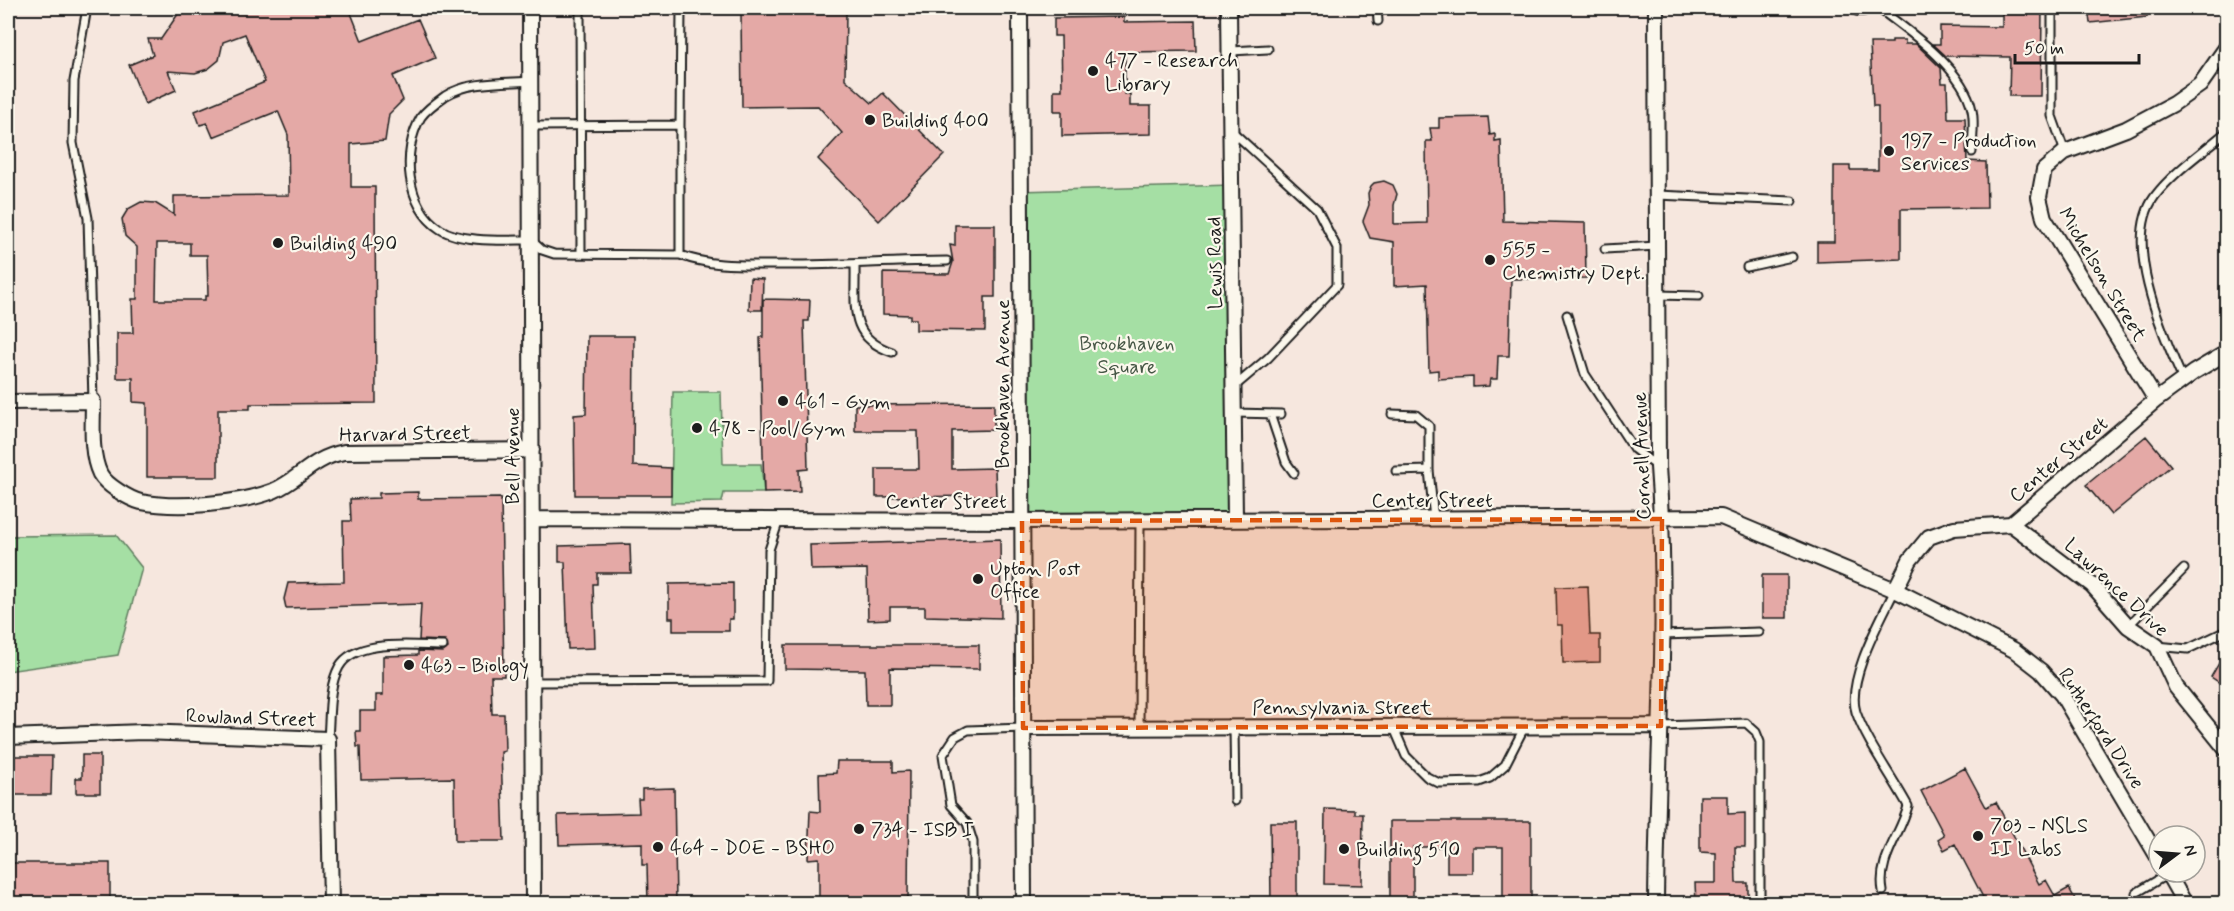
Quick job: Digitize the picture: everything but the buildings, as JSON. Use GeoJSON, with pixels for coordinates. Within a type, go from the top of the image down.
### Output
{"type":"FeatureCollection","features":[{"type":"Feature","properties":{"kind":"street","name":"Bell Avenue"},"geometry":{"type":"LineString","coordinates":[[530,8],[533,903]]}},
{"type":"Feature","properties":{"kind":"street","name":"Brookhaven Avenue"},"geometry":{"type":"LineString","coordinates":[[1020,8],[1024,903]]}},
{"type":"Feature","properties":{"kind":"street","name":"Lewis Road"},"geometry":{"type":"LineString","coordinates":[[1229,8],[1235,518]]}},
{"type":"Feature","properties":{"kind":"street","name":"Cornell Avenue"},"geometry":{"type":"LineString","coordinates":[[1656,8],[1658,467],[1662,519],[1661,726],[1656,903]]}},
{"type":"Feature","properties":{"kind":"street"},"geometry":{"type":"LineString","coordinates":[[1858,8],[1863,8]]}},
{"type":"Feature","properties":{"kind":"street","name":"Michelson Street"},"geometry":{"type":"LineString","coordinates":[[2156,400],[2044,218],[2039,197],[2044,170],[2065,152],[2126,129],[2173,104],[2200,85],[2226,48]]}},
{"type":"Feature","properties":{"kind":"street","name":"Center Street"},"geometry":{"type":"LineString","coordinates":[[532,519],[1022,521],[1721,517],[1895,590],[1910,560],[1929,537],[1954,528],[2011,524],[2156,400],[2226,353]]}},
{"type":"Feature","properties":{"kind":"street"},"geometry":{"type":"LineString","coordinates":[[8,402],[93,401]]}},
{"type":"Feature","properties":{"kind":"street","name":"Harvard Street"},"geometry":{"type":"LineString","coordinates":[[93,401],[94,453],[101,475],[120,491],[140,502],[179,504],[259,496],[276,490],[324,456],[344,452],[532,450]]}},
{"type":"Feature","properties":{"kind":"street","name":"Lawrence Drive"},"geometry":{"type":"LineString","coordinates":[[2011,524],[2092,585],[2128,626],[2157,646],[2176,687],[2226,748]]}},
{"type":"Feature","properties":{"kind":"street","name":"Rutherford Drive"},"geometry":{"type":"LineString","coordinates":[[1895,590],[2014,650],[2042,670],[2067,703],[2147,839]]}},
{"type":"Feature","properties":{"kind":"street","name":"Pennsylvania Street"},"geometry":{"type":"LineString","coordinates":[[1023,728],[1393,725],[1661,726]]}},
{"type":"Feature","properties":{"kind":"street","name":"Rowland Street"},"geometry":{"type":"LineString","coordinates":[[8,737],[143,732],[328,740],[331,903]]}},
{"type":"Feature","properties":{"kind":"street"},"geometry":{"type":"LineString","coordinates":[[2174,884],[2185,903]]}},
{"type":"Feature","properties":{"kind":"lane"},"geometry":{"type":"LineString","coordinates":[[87,8],[74,81],[72,143],[88,218],[93,401]]}},
{"type":"Feature","properties":{"kind":"lane"},"geometry":{"type":"LineString","coordinates":[[580,8],[581,253]]}},
{"type":"Feature","properties":{"kind":"lane"},"geometry":{"type":"LineString","coordinates":[[681,8],[681,255]]}},
{"type":"Feature","properties":{"kind":"lane"},"geometry":{"type":"LineString","coordinates":[[1377,8],[1378,21]]}},
{"type":"Feature","properties":{"kind":"lane"},"geometry":{"type":"LineString","coordinates":[[1878,8],[1917,36],[1961,85],[1972,109],[1972,152]]}},
{"type":"Feature","properties":{"kind":"lane"},"geometry":{"type":"LineString","coordinates":[[2052,8],[2052,116],[2065,152]]}},
{"type":"Feature","properties":{"kind":"lane"},"geometry":{"type":"LineString","coordinates":[[1231,51],[1268,48]]}},
{"type":"Feature","properties":{"kind":"lane"},"geometry":{"type":"LineString","coordinates":[[531,81],[479,85],[446,95],[422,116],[411,144],[411,181],[415,198],[424,215],[441,230],[457,236],[531,240],[542,250],[554,254],[681,255],[699,262],[724,265],[855,266],[897,261],[947,261]]}},
{"type":"Feature","properties":{"kind":"lane"},"geometry":{"type":"LineString","coordinates":[[531,126],[680,125]]}},
{"type":"Feature","properties":{"kind":"lane"},"geometry":{"type":"LineString","coordinates":[[1231,130],[1317,209],[1337,248],[1337,285],[1268,358],[1235,386]]}},
{"type":"Feature","properties":{"kind":"lane"},"geometry":{"type":"LineString","coordinates":[[2183,380],[2151,292],[2142,260],[2141,237],[2154,197],[2226,132]]}},
{"type":"Feature","properties":{"kind":"lane"},"geometry":{"type":"LineString","coordinates":[[1657,195],[1792,201]]}},
{"type":"Feature","properties":{"kind":"lane"},"geometry":{"type":"LineString","coordinates":[[1605,249],[1657,246]]}},
{"type":"Feature","properties":{"kind":"lane"},"geometry":{"type":"LineString","coordinates":[[1747,267],[1792,257]]}},
{"type":"Feature","properties":{"kind":"lane"},"geometry":{"type":"LineString","coordinates":[[855,266],[856,317],[862,335],[875,347],[892,352]]}},
{"type":"Feature","properties":{"kind":"lane"},"geometry":{"type":"LineString","coordinates":[[1658,295],[1700,296]]}},
{"type":"Feature","properties":{"kind":"lane"},"geometry":{"type":"LineString","coordinates":[[1567,315],[1585,374],[1635,449],[1658,467]]}},
{"type":"Feature","properties":{"kind":"lane"},"geometry":{"type":"LineString","coordinates":[[1234,412],[1281,414]]}},
{"type":"Feature","properties":{"kind":"lane"},"geometry":{"type":"LineString","coordinates":[[1270,414],[1286,462],[1294,473]]}},
{"type":"Feature","properties":{"kind":"lane"},"geometry":{"type":"LineString","coordinates":[[1392,414],[1416,415],[1429,426],[1429,470],[1434,519]]}},
{"type":"Feature","properties":{"kind":"lane"},"geometry":{"type":"LineString","coordinates":[[1396,471],[1429,470]]}},
{"type":"Feature","properties":{"kind":"lane"},"geometry":{"type":"LineString","coordinates":[[1138,728],[1140,519]]}},
{"type":"Feature","properties":{"kind":"lane"},"geometry":{"type":"LineString","coordinates":[[532,682],[767,681],[769,550],[778,520]]}},
{"type":"Feature","properties":{"kind":"lane"},"geometry":{"type":"LineString","coordinates":[[2128,626],[2184,569]]}},
{"type":"Feature","properties":{"kind":"lane"},"geometry":{"type":"LineString","coordinates":[[1883,891],[1881,880],[1888,853],[1908,806],[1856,711],[1856,687],[1866,651],[1895,590]]}},
{"type":"Feature","properties":{"kind":"lane"},"geometry":{"type":"LineString","coordinates":[[2157,646],[2188,649],[2226,631]]}},
{"type":"Feature","properties":{"kind":"lane"},"geometry":{"type":"LineString","coordinates":[[1662,635],[1759,632]]}},
{"type":"Feature","properties":{"kind":"lane"},"geometry":{"type":"LineString","coordinates":[[328,740],[332,688],[339,666],[353,652],[376,646],[443,646]]}},
{"type":"Feature","properties":{"kind":"lane"},"geometry":{"type":"LineString","coordinates":[[1661,726],[1746,723],[1756,732],[1760,742],[1760,903]]}},
{"type":"Feature","properties":{"kind":"lane"},"geometry":{"type":"LineString","coordinates":[[1393,725],[1406,756],[1427,777],[1439,783],[1479,782],[1490,778],[1504,765],[1525,726]]}},
{"type":"Feature","properties":{"kind":"lane"},"geometry":{"type":"LineString","coordinates":[[1234,727],[1235,801]]}},
{"type":"Feature","properties":{"kind":"lane"},"geometry":{"type":"LineString","coordinates":[[973,903],[973,842],[967,823],[951,805],[943,755],[955,736],[968,730],[1023,728]]}},
{"type":"Feature","properties":{"kind":"lane"},"geometry":{"type":"LineString","coordinates":[[2136,893],[2150,884]]}},
{"type":"Feature","properties":{"kind":"highlighted area"},"geometry":{"type":"Polygon","coordinates":[[[1662,519],[1661,726],[1023,728],[1022,521],[1662,519]]]}},
{"type":"Feature","properties":{"kind":"green space","name":"Brookhaven Square"},"geometry":{"type":"Polygon","coordinates":[[[1232,185],[1235,518],[1022,521],[1020,191],[1232,185]]]}},
{"type":"Feature","properties":{"kind":"green space","name":"478 - Pool/Gym"},"geometry":{"type":"Polygon","coordinates":[[[673,392],[721,392],[723,464],[761,464],[764,493],[724,493],[722,502],[671,503],[673,392]]]}},
{"type":"Feature","properties":{"kind":"green space"},"geometry":{"type":"Polygon","coordinates":[[[116,535],[142,568],[118,655],[8,671],[8,536],[116,535]]]}},
{"type":"Feature","properties":{"kind":"place","name":"477 - Research Library"},"geometry":{"type":"Point","coordinates":[1093,71]}},
{"type":"Feature","properties":{"kind":"place","name":"Building 400"},"geometry":{"type":"Point","coordinates":[870,120]}},
{"type":"Feature","properties":{"kind":"place","name":"197 - Production Services"},"geometry":{"type":"Point","coordinates":[1889,151]}},
{"type":"Feature","properties":{"kind":"place","name":"Building 490"},"geometry":{"type":"Point","coordinates":[278,243]}},
{"type":"Feature","properties":{"kind":"place","name":"555 - Chemistry Dept."},"geometry":{"type":"Point","coordinates":[1490,260]}},
{"type":"Feature","properties":{"kind":"place","name":"461 - Gym"},"geometry":{"type":"Point","coordinates":[783,401]}},
{"type":"Feature","properties":{"kind":"place","name":"478 - Pool/Gym"},"geometry":{"type":"Point","coordinates":[697,428]}},
{"type":"Feature","properties":{"kind":"place","name":"Upton Post Office"},"geometry":{"type":"Point","coordinates":[978,579]}},
{"type":"Feature","properties":{"kind":"place","name":"463 - Biology"},"geometry":{"type":"Point","coordinates":[409,665]}},
{"type":"Feature","properties":{"kind":"place","name":"734 - ISB I"},"geometry":{"type":"Point","coordinates":[859,829]}},
{"type":"Feature","properties":{"kind":"place","name":"703 - NSLS II Labs"},"geometry":{"type":"Point","coordinates":[1978,836]}},
{"type":"Feature","properties":{"kind":"place","name":"464 - DOE - BSHO"},"geometry":{"type":"Point","coordinates":[658,847]}},
{"type":"Feature","properties":{"kind":"place","name":"Building 510"},"geometry":{"type":"Point","coordinates":[1344,849]}}]}
